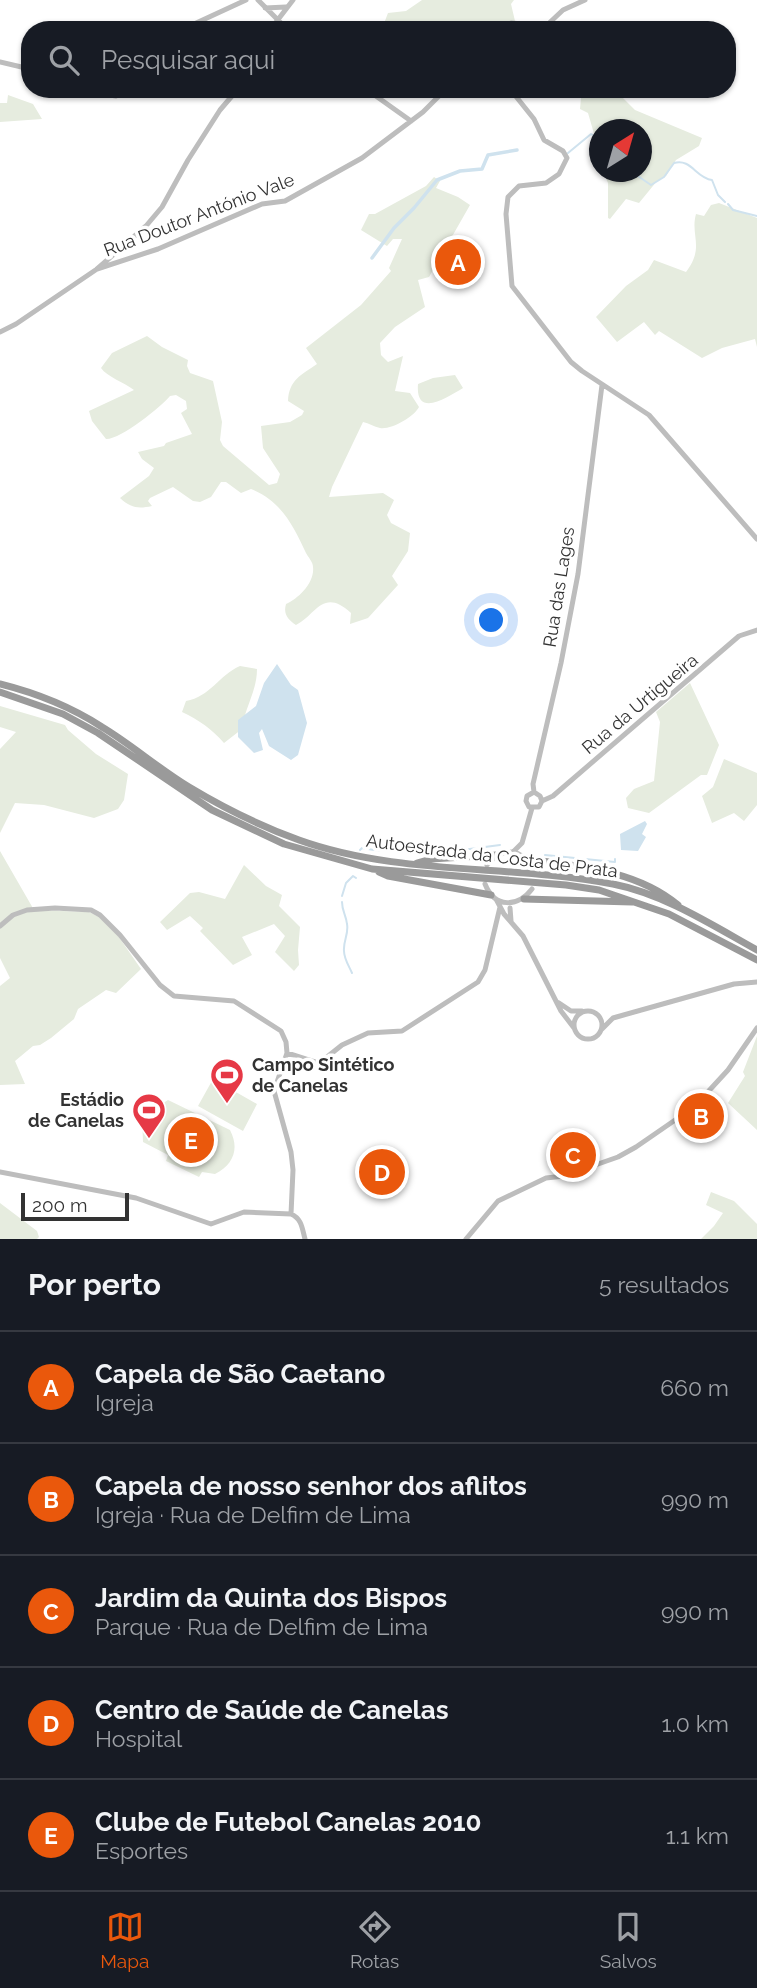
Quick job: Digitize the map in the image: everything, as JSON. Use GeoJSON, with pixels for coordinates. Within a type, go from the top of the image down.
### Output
{"type":"FeatureCollection","features":[{"type":"Feature","properties":{"kind":"highway","name":"Autoestrada da Costa de Prata"},"geometry":{"type":"LineString","coordinates":[[0,684],[66,707],[102,726],[187,786],[258,824],[312,845],[415,863],[616,884],[684,909],[757,950]]}},
{"type":"Feature","properties":{"kind":"highway","name":"Autoestrada da Costa de Prata"},"geometry":{"type":"LineString","coordinates":[[0,692],[63,714],[98,733],[182,792],[236,823],[284,844],[372,869],[600,890],[638,902],[685,922],[757,960]]}},
{"type":"Feature","properties":{"kind":"highway"},"geometry":{"type":"LineString","coordinates":[[415,863],[431,859],[496,855]]}},
{"type":"Feature","properties":{"kind":"highway"},"geometry":{"type":"LineString","coordinates":[[526,858],[611,873],[651,889],[684,909]]}},
{"type":"Feature","properties":{"kind":"highway"},"geometry":{"type":"LineString","coordinates":[[372,869],[388,876],[493,897]]}},
{"type":"Feature","properties":{"kind":"highway"},"geometry":{"type":"LineString","coordinates":[[524,899],[638,902]]}},
{"type":"Feature","properties":{"kind":"main road"},"geometry":{"type":"LineString","coordinates":[[200,21],[246,0]]}},
{"type":"Feature","properties":{"kind":"main road"},"geometry":{"type":"LineString","coordinates":[[258,0],[277,19],[293,0]]}},
{"type":"Feature","properties":{"kind":"main road"},"geometry":{"type":"LineString","coordinates":[[551,21],[574,2],[585,0]]}},
{"type":"Feature","properties":{"kind":"main road"},"geometry":{"type":"LineString","coordinates":[[265,8],[287,7]]}},
{"type":"Feature","properties":{"kind":"main road"},"geometry":{"type":"LineString","coordinates":[[0,62],[21,67]]}},
{"type":"Feature","properties":{"kind":"main road"},"geometry":{"type":"LineString","coordinates":[[0,332],[97,269],[152,220],[220,110],[230,98]]}},
{"type":"Feature","properties":{"kind":"main road"},"geometry":{"type":"LineString","coordinates":[[379,98],[411,121]]}},
{"type":"Feature","properties":{"kind":"main road","name":"Rua Doutor António Vale"},"geometry":{"type":"LineString","coordinates":[[97,269],[158,249],[262,204],[285,201],[362,158],[438,98]]}},
{"type":"Feature","properties":{"kind":"main road"},"geometry":{"type":"LineString","coordinates":[[517,98],[534,118],[544,140],[563,151],[567,158],[559,174],[546,183],[519,186],[508,197],[506,214],[512,286],[571,362],[649,415],[757,539]]}},
{"type":"Feature","properties":{"kind":"main road","name":"Rua das Lages"},"geometry":{"type":"LineString","coordinates":[[513,852],[522,843],[532,808],[526,801],[529,794],[534,792],[533,784],[578,574],[602,384]]}},
{"type":"Feature","properties":{"kind":"main road","name":"Rua da Urtigueira"},"geometry":{"type":"LineString","coordinates":[[542,801],[553,796],[739,636],[757,630]]}},
{"type":"Feature","properties":{"kind":"main road"},"geometry":{"type":"LineString","coordinates":[[532,808],[539,807],[542,801],[534,792]]}},
{"type":"Feature","properties":{"kind":"main road","name":"Rua das Lages"},"geometry":{"type":"LineString","coordinates":[[522,843],[526,858],[533,869]]}},
{"type":"Feature","properties":{"kind":"main road"},"geometry":{"type":"LineString","coordinates":[[487,865],[496,855],[513,852],[526,858]]}},
{"type":"Feature","properties":{"kind":"main road"},"geometry":{"type":"LineString","coordinates":[[485,884],[504,914],[523,936],[561,1011],[577,1034],[585,1039],[595,1037],[613,1018]]}},
{"type":"Feature","properties":{"kind":"main road"},"geometry":{"type":"LineString","coordinates":[[495,922],[515,903],[524,899],[532,889]]}},
{"type":"Feature","properties":{"kind":"main road"},"geometry":{"type":"LineString","coordinates":[[493,897],[515,903]]}},
{"type":"Feature","properties":{"kind":"main road"},"geometry":{"type":"LineString","coordinates":[[287,1053],[319,1062],[342,1045],[368,1033],[402,1031],[483,977],[500,908]]}},
{"type":"Feature","properties":{"kind":"main road"},"geometry":{"type":"LineString","coordinates":[[510,908],[511,921]]}},
{"type":"Feature","properties":{"kind":"main road"},"geometry":{"type":"LineString","coordinates":[[0,926],[13,915],[27,910],[91,910],[120,935],[160,985],[174,996],[234,1001],[281,1031],[286,1041],[287,1053],[274,1091],[291,1152],[291,1214]]}},
{"type":"Feature","properties":{"kind":"main road"},"geometry":{"type":"LineString","coordinates":[[555,998],[571,1011],[593,1011],[599,1016],[613,1018],[734,984],[757,982]]}},
{"type":"Feature","properties":{"kind":"main road"},"geometry":{"type":"LineString","coordinates":[[574,1028],[577,1015],[585,1011]]}},
{"type":"Feature","properties":{"kind":"main road"},"geometry":{"type":"LineString","coordinates":[[599,1016],[601,1030]]}},
{"type":"Feature","properties":{"kind":"main road"},"geometry":{"type":"LineString","coordinates":[[466,1239],[498,1201],[546,1178],[564,1176],[618,1157],[694,1107],[728,1070],[757,1028]]}},
{"type":"Feature","properties":{"kind":"main road"},"geometry":{"type":"LineString","coordinates":[[0,1172],[136,1198],[211,1224],[244,1212],[291,1214],[301,1222],[305,1239]]}},
{"type":"Feature","properties":{"kind":"shaded area"},"geometry":{"type":"Polygon","coordinates":[[[422,0],[514,0],[511,4],[515,21],[385,21],[388,13],[406,11],[422,0]]]}},
{"type":"Feature","properties":{"kind":"shaded area"},"geometry":{"type":"Polygon","coordinates":[[[8,95],[33,104],[42,119],[0,122],[0,103],[7,103],[8,95]]]}},
{"type":"Feature","properties":{"kind":"shaded area"},"geometry":{"type":"Polygon","coordinates":[[[581,98],[623,98],[635,110],[702,138],[699,146],[676,160],[666,176],[657,181],[639,203],[626,199],[610,219],[608,182],[652,182],[652,119],[590,119],[588,113],[580,109],[581,98]]]}},
{"type":"Feature","properties":{"kind":"shaded area"},"geometry":{"type":"Polygon","coordinates":[[[434,177],[440,181],[436,188],[470,205],[429,277],[418,280],[425,307],[395,327],[380,343],[381,355],[388,362],[403,356],[395,391],[410,393],[419,407],[407,419],[390,427],[380,428],[363,422],[329,497],[383,493],[394,500],[387,515],[391,523],[410,533],[408,551],[392,576],[398,585],[368,618],[350,624],[351,613],[341,606],[327,603],[296,625],[287,616],[286,604],[296,598],[308,584],[313,565],[291,524],[270,500],[251,489],[241,493],[226,482],[221,482],[211,497],[200,502],[193,501],[173,487],[150,498],[148,501],[152,506],[135,507],[120,498],[149,476],[154,468],[142,459],[138,452],[164,446],[192,434],[181,413],[187,409],[186,401],[176,395],[170,396],[130,429],[106,439],[92,421],[89,411],[134,390],[101,368],[112,353],[147,336],[188,360],[190,373],[213,381],[222,422],[220,440],[223,446],[269,485],[277,483],[280,474],[263,448],[261,426],[290,422],[302,415],[304,411],[288,401],[293,383],[317,364],[306,348],[361,305],[391,271],[389,268],[402,239],[393,239],[387,246],[361,230],[369,214],[375,214],[426,186],[434,177]]]}},
{"type":"Feature","properties":{"kind":"shaded area"},"geometry":{"type":"Polygon","coordinates":[[[719,203],[757,218],[757,347],[755,339],[722,348],[702,358],[659,331],[655,335],[644,322],[617,342],[596,317],[626,286],[648,270],[654,260],[686,272],[695,255],[696,214],[704,216],[711,205],[719,203]]]}},
{"type":"Feature","properties":{"kind":"shaded area"},"geometry":{"type":"Polygon","coordinates":[[[455,375],[463,388],[449,396],[427,403],[418,395],[418,384],[433,378],[455,375]]]}},
{"type":"Feature","properties":{"kind":"shaded area"},"geometry":{"type":"Polygon","coordinates":[[[240,666],[257,669],[255,685],[242,729],[224,743],[205,725],[182,712],[186,701],[202,695],[240,666]]]}},
{"type":"Feature","properties":{"kind":"shaded area"},"geometry":{"type":"Polygon","coordinates":[[[690,683],[719,745],[707,775],[701,775],[649,813],[628,808],[626,798],[634,789],[654,781],[660,722],[656,712],[690,683]]]}},
{"type":"Feature","properties":{"kind":"shaded area"},"geometry":{"type":"Polygon","coordinates":[[[0,706],[65,725],[96,754],[128,774],[124,800],[118,809],[94,818],[44,805],[15,803],[0,833],[0,749],[16,732],[0,727],[0,706]]]}},
{"type":"Feature","properties":{"kind":"shaded area"},"geometry":{"type":"Polygon","coordinates":[[[724,759],[757,773],[757,805],[744,821],[734,813],[712,823],[702,796],[713,787],[724,759]]]}},
{"type":"Feature","properties":{"kind":"shaded area"},"geometry":{"type":"Polygon","coordinates":[[[0,851],[34,910],[89,912],[99,917],[114,930],[141,969],[116,993],[106,990],[78,1009],[74,1019],[51,1038],[33,1046],[15,1061],[25,1084],[0,1085],[0,986],[10,978],[0,958],[0,851]]]}},
{"type":"Feature","properties":{"kind":"shaded area"},"geometry":{"type":"Polygon","coordinates":[[[244,865],[266,886],[282,895],[279,906],[300,927],[299,965],[294,971],[275,952],[285,936],[274,924],[242,937],[252,955],[233,965],[200,931],[203,928],[190,916],[167,930],[160,922],[190,893],[199,892],[225,899],[244,865]]]}},
{"type":"Feature","properties":{"kind":"shaded area"},"geometry":{"type":"Polygon","coordinates":[[[757,1036],[757,1130],[728,1103],[745,1076],[743,1072],[757,1036]]]}},
{"type":"Feature","properties":{"kind":"shaded area","name":"Campo Sintético de Canelas"},"geometry":{"type":"Polygon","coordinates":[[[213,1079],[257,1104],[243,1131],[198,1106],[213,1079]]]}},
{"type":"Feature","properties":{"kind":"shaded area"},"geometry":{"type":"Polygon","coordinates":[[[168,1100],[230,1130],[234,1150],[226,1166],[215,1174],[202,1172],[199,1177],[166,1161],[168,1155],[143,1142],[142,1117],[168,1100]]]}},
{"type":"Feature","properties":{"kind":"shaded area"},"geometry":{"type":"Polygon","coordinates":[[[711,1192],[734,1201],[757,1224],[757,1239],[701,1239],[723,1213],[706,1205],[711,1192]]]}},
{"type":"Feature","properties":{"kind":"shaded area"},"geometry":{"type":"Polygon","coordinates":[[[0,1203],[37,1231],[39,1237],[0,1239],[0,1203]]]}},
{"type":"Feature","properties":{"kind":"water"},"geometry":{"type":"Polygon","coordinates":[[[277,664],[291,685],[298,690],[307,723],[298,755],[291,760],[269,746],[262,729],[259,733],[263,750],[254,753],[238,737],[238,720],[256,706],[264,683],[277,664]]]}},
{"type":"Feature","properties":{"kind":"water"},"geometry":{"type":"Polygon","coordinates":[[[645,821],[647,824],[642,834],[646,837],[638,851],[621,850],[620,834],[645,821]]]}},
{"type":"Feature","properties":{"kind":"waterway"},"geometry":{"type":"LineString","coordinates":[[568,153],[589,136]]}},
{"type":"Feature","properties":{"kind":"waterway"},"geometry":{"type":"LineString","coordinates":[[372,258],[394,228],[437,180],[460,171],[482,169],[488,155],[517,150]]}},
{"type":"Feature","properties":{"kind":"waterway"},"geometry":{"type":"LineString","coordinates":[[647,182],[651,185],[664,177],[674,163],[685,163],[712,180],[718,195],[725,202]]}},
{"type":"Feature","properties":{"kind":"waterway"},"geometry":{"type":"LineString","coordinates":[[728,204],[733,210],[757,216]]}},
{"type":"Feature","properties":{"kind":"waterway"},"geometry":{"type":"LineString","coordinates":[[462,850],[500,845]]}},
{"type":"Feature","properties":{"kind":"waterway"},"geometry":{"type":"LineString","coordinates":[[360,850],[417,852]]}},
{"type":"Feature","properties":{"kind":"waterway"},"geometry":{"type":"LineString","coordinates":[[545,855],[615,862],[615,859]]}},
{"type":"Feature","properties":{"kind":"waterway"},"geometry":{"type":"LineString","coordinates":[[342,896],[346,883],[353,876],[356,878]]}},
{"type":"Feature","properties":{"kind":"waterway"},"geometry":{"type":"LineString","coordinates":[[342,902],[347,928],[344,954],[352,973]]}},
{"type":"Feature","properties":{"kind":"place","name":"Capela de São Caetano"},"geometry":{"type":"Point","coordinates":[458,262]}},
{"type":"Feature","properties":{"kind":"place","name":"Campo Sintético de Canelas"},"geometry":{"type":"Point","coordinates":[227,1105]}},
{"type":"Feature","properties":{"kind":"place","name":"Capela de nosso senhor dos aflitos"},"geometry":{"type":"Point","coordinates":[701,1116]}},
{"type":"Feature","properties":{"kind":"place","name":"Estádio de Canelas"},"geometry":{"type":"Point","coordinates":[149,1140]}},
{"type":"Feature","properties":{"kind":"place","name":"Clube de Futebol Canelas 2010"},"geometry":{"type":"Point","coordinates":[191,1140]}},
{"type":"Feature","properties":{"kind":"place","name":"Jardim da Quinta dos Bispos"},"geometry":{"type":"Point","coordinates":[573,1155]}},
{"type":"Feature","properties":{"kind":"place","name":"Centro de Saúde de Canelas"},"geometry":{"type":"Point","coordinates":[382,1172]}}]}
